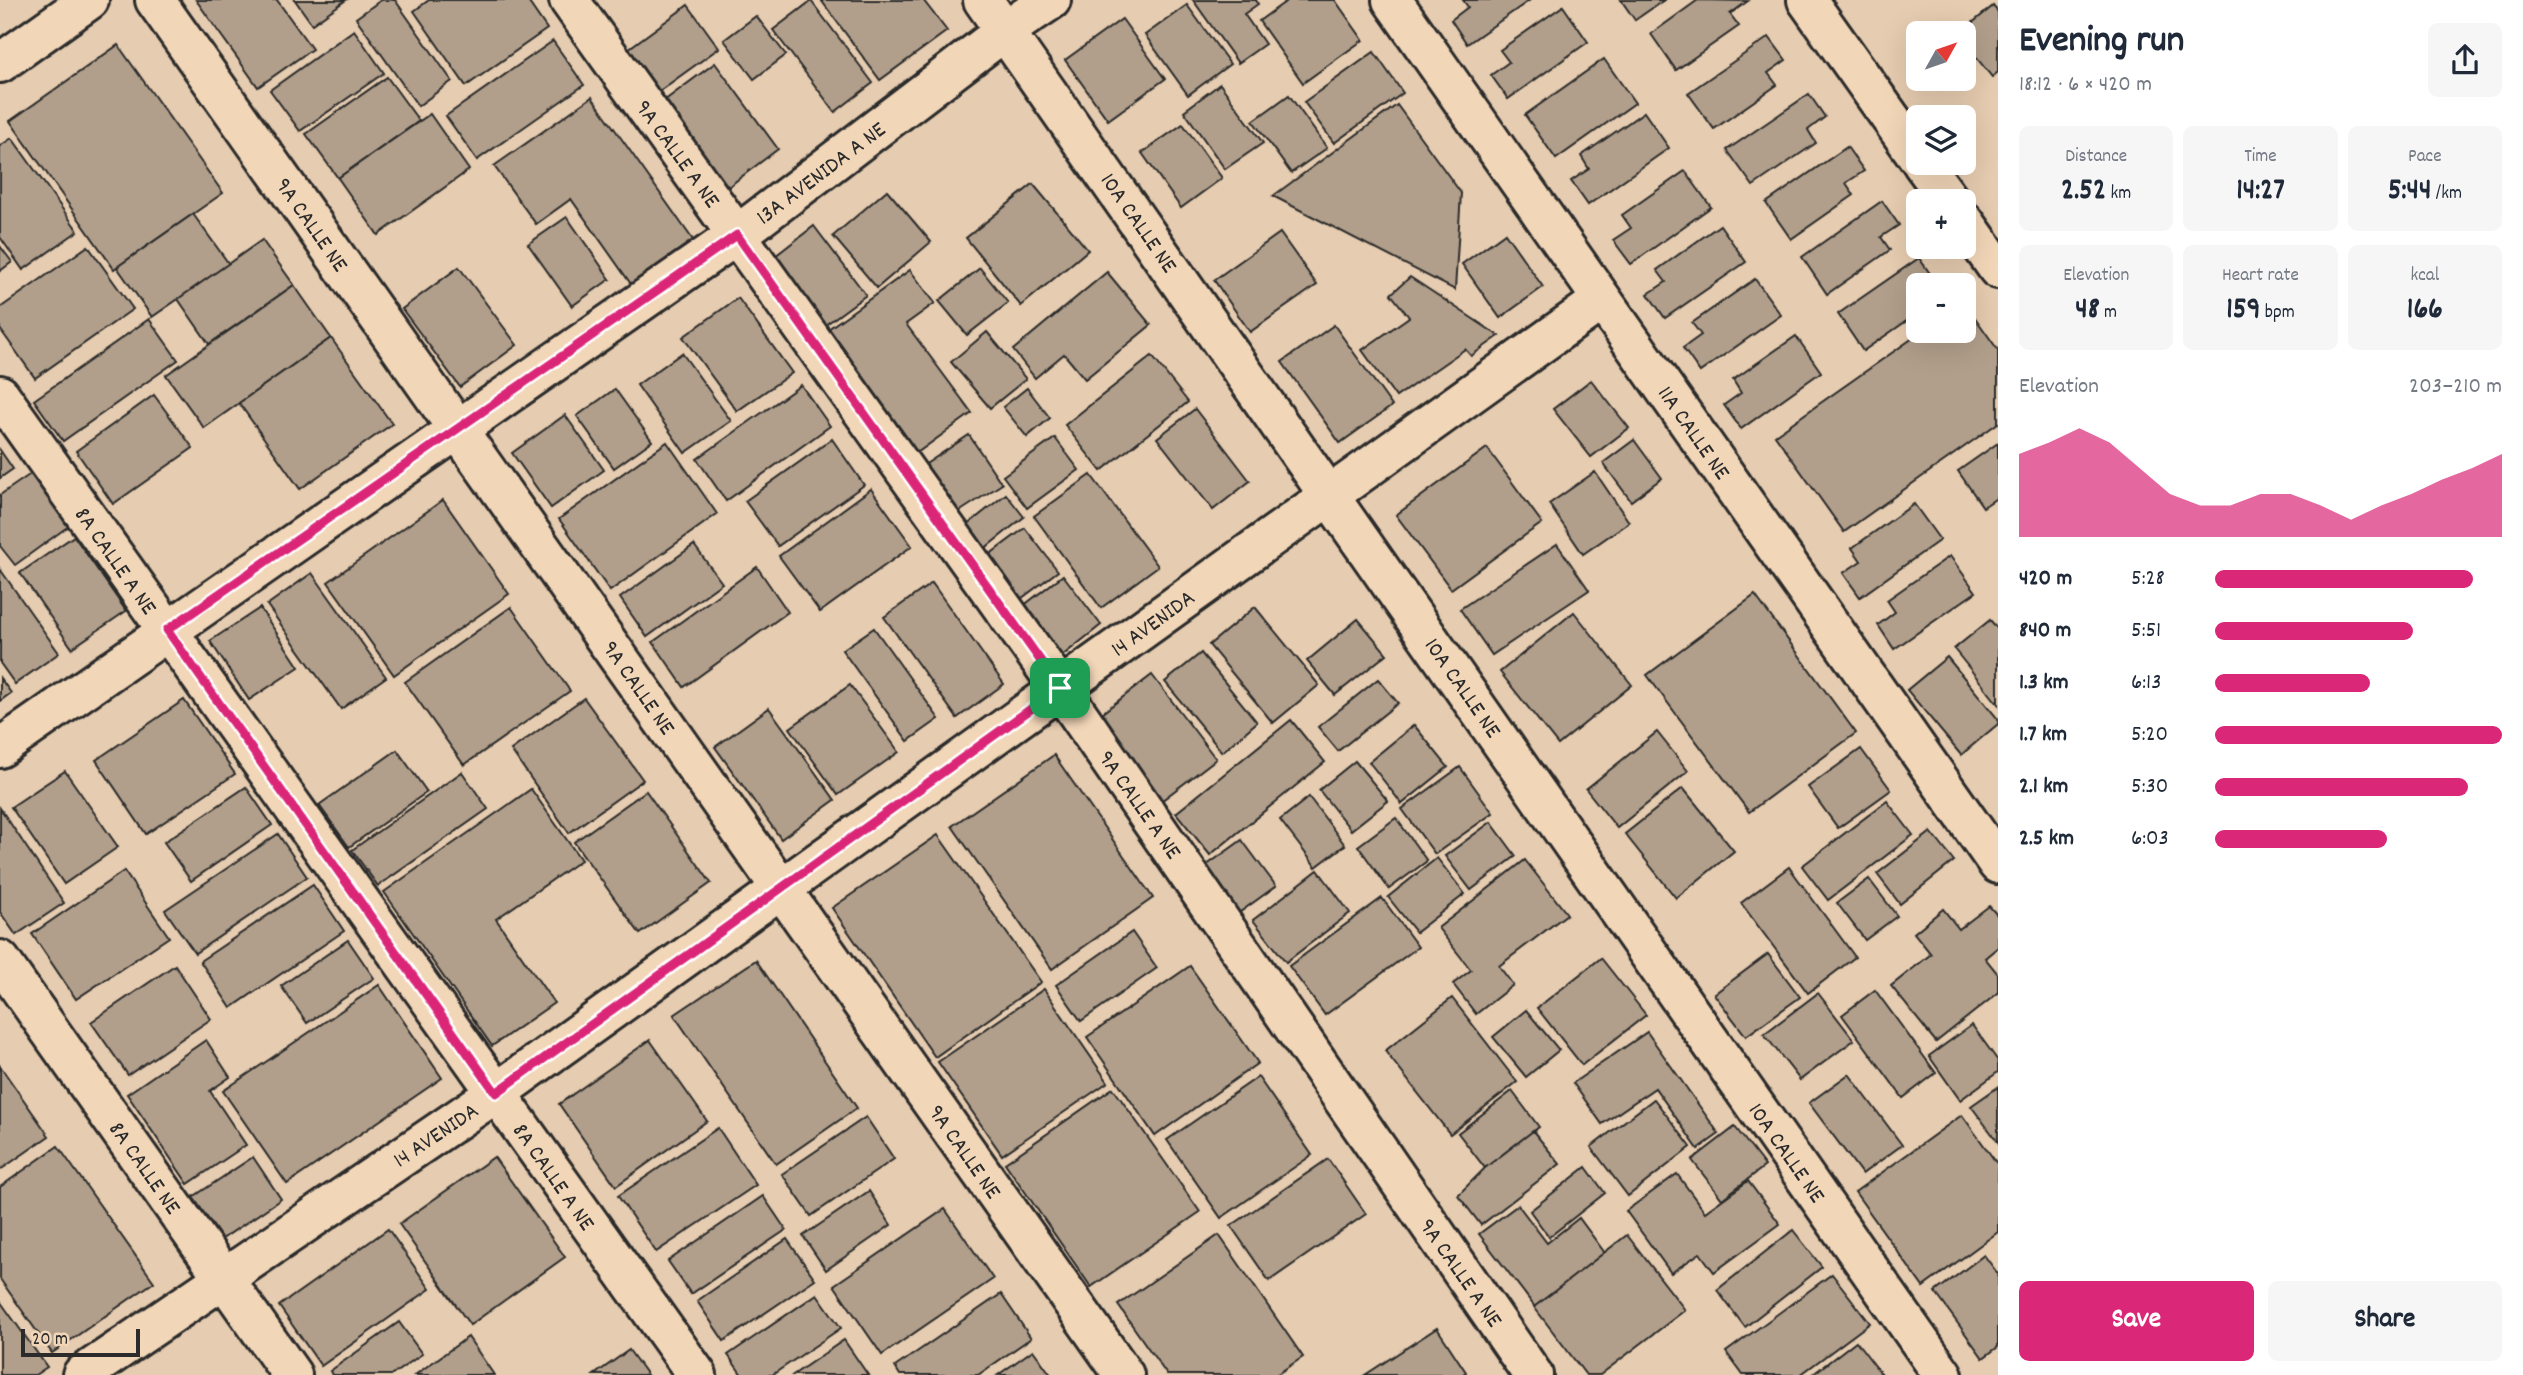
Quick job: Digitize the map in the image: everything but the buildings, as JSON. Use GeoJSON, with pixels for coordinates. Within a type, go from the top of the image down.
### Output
{"type":"FeatureCollection","features":[{"type":"Feature","properties":{"kind":"street"},"geometry":{"type":"LineString","coordinates":[[0,63],[89,0]]}},
{"type":"Feature","properties":{"kind":"street","name":"9A CALLE NE"},"geometry":{"type":"LineString","coordinates":[[155,0],[1124,1375]]}},
{"type":"Feature","properties":{"kind":"street","name":"9A CALLE A NE"},"geometry":{"type":"LineString","coordinates":[[569,0],[1060,688],[1533,1375]]}},
{"type":"Feature","properties":{"kind":"street","name":"10A CALLE NE"},"geometry":{"type":"LineString","coordinates":[[984,0],[1943,1375]]}},
{"type":"Feature","properties":{"kind":"street","name":"13A AVENIDA A NE"},"geometry":{"type":"LineString","coordinates":[[0,748],[737,235],[1006,30],[1051,0]]}},
{"type":"Feature","properties":{"kind":"street","name":"11A CALLE NE"},"geometry":{"type":"LineString","coordinates":[[1392,0],[1998,864]]}},
{"type":"Feature","properties":{"kind":"street"},"geometry":{"type":"LineString","coordinates":[[1807,0],[1906,140]]}},
{"type":"Feature","properties":{"kind":"street"},"geometry":{"type":"LineString","coordinates":[[1976,238],[1998,269]]}},
{"type":"Feature","properties":{"kind":"street","name":"14 AVENIDA"},"geometry":{"type":"LineString","coordinates":[[82,1375],[496,1093],[1602,300]]}},
{"type":"Feature","properties":{"kind":"street","name":"8A CALLE A NE"},"geometry":{"type":"LineString","coordinates":[[0,395],[696,1375]]}},
{"type":"Feature","properties":{"kind":"street","name":"8A CALLE NE"},"geometry":{"type":"LineString","coordinates":[[0,960],[292,1375]]}},
{"type":"Feature","properties":{"kind":"route"},"geometry":{"type":"LineString","coordinates":[[737,235],[1060,688],[496,1093],[167,630],[737,235]]}}]}
